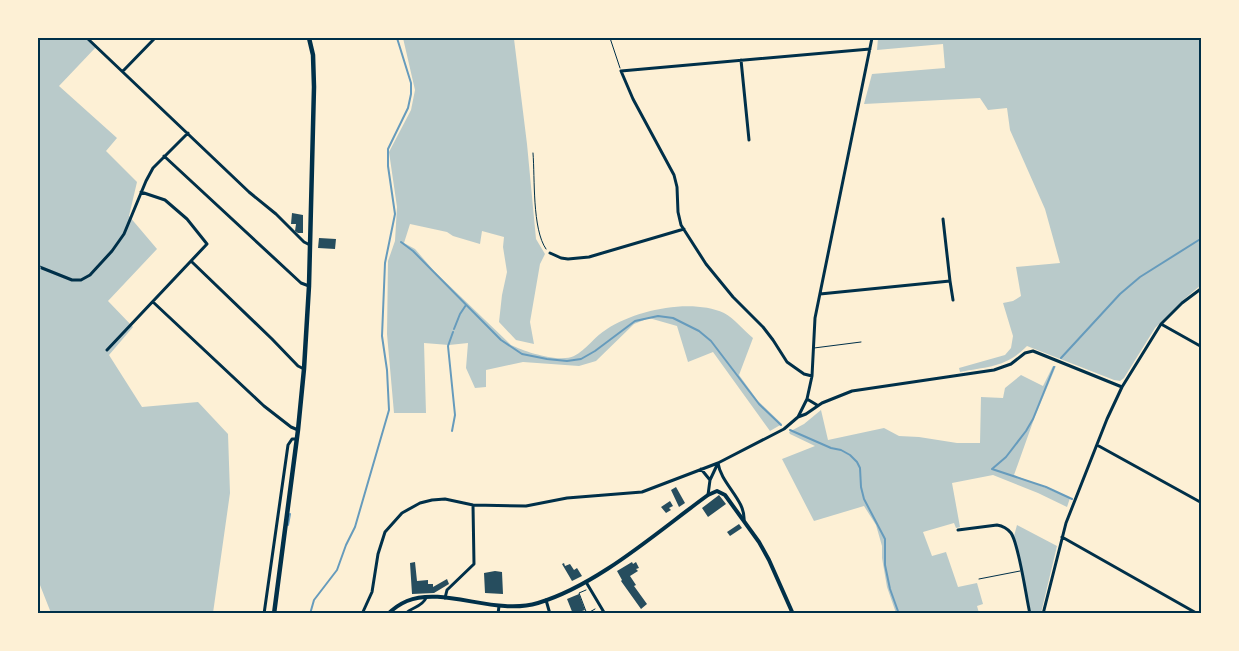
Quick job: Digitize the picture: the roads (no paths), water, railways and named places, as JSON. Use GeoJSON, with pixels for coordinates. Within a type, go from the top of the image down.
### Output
{"type":"FeatureCollection","features":[{"type":"Feature","properties":{"kind":"main road"},"geometry":{"type":"LineString","coordinates":[[274,614],[297,439],[304,369],[310,245],[314,87],[313,55],[309,38]]}},
{"type":"Feature","properties":{"kind":"street"},"geometry":{"type":"LineString","coordinates":[[87,38],[249,192],[276,214],[304,242],[310,245]]}},
{"type":"Feature","properties":{"kind":"street"},"geometry":{"type":"LineString","coordinates":[[123,71],[155,38]]}},
{"type":"Feature","properties":{"kind":"street"},"geometry":{"type":"LineString","coordinates":[[798,417],[808,399],[820,294],[872,38]]}},
{"type":"Feature","properties":{"kind":"street"},"geometry":{"type":"LineString","coordinates":[[812,376],[804,374],[787,362],[768,333],[728,291],[706,264],[684,229],[679,219],[677,187],[674,175],[633,99],[621,71],[870,49]]}},
{"type":"Feature","properties":{"kind":"street"},"geometry":{"type":"LineString","coordinates":[[741,60],[749,140]]}},
{"type":"Feature","properties":{"kind":"street"},"geometry":{"type":"LineString","coordinates":[[42,268],[72,280],[80,280],[90,275],[112,251],[124,234],[153,168],[188,133]]}},
{"type":"Feature","properties":{"kind":"street"},"geometry":{"type":"LineString","coordinates":[[164,156],[301,284],[308,286]]}},
{"type":"Feature","properties":{"kind":"street"},"geometry":{"type":"LineString","coordinates":[[107,350],[207,244],[187,219],[165,200],[141,192]]}},
{"type":"Feature","properties":{"kind":"street"},"geometry":{"type":"LineString","coordinates":[[943,219],[953,300]]}},
{"type":"Feature","properties":{"kind":"street"},"geometry":{"type":"LineString","coordinates":[[550,253],[568,259],[589,257],[684,229]]}},
{"type":"Feature","properties":{"kind":"street"},"geometry":{"type":"LineString","coordinates":[[192,262],[266,332],[298,366],[304,369]]}},
{"type":"Feature","properties":{"kind":"street"},"geometry":{"type":"LineString","coordinates":[[820,294],[950,281]]}},
{"type":"Feature","properties":{"kind":"street"},"geometry":{"type":"LineString","coordinates":[[1044,614],[1066,523],[1107,419],[1122,387],[1161,324],[1182,303],[1202,288]]}},
{"type":"Feature","properties":{"kind":"street"},"geometry":{"type":"LineString","coordinates":[[153,302],[264,406],[291,427],[298,430]]}},
{"type":"Feature","properties":{"kind":"street"},"geometry":{"type":"LineString","coordinates":[[1161,324],[1202,347]]}},
{"type":"Feature","properties":{"kind":"street"},"geometry":{"type":"LineString","coordinates":[[362,614],[372,592],[375,566],[385,532],[397,518],[409,509],[432,500],[446,499],[473,505],[526,506],[567,498],[642,492],[718,463],[784,429],[817,405],[843,393],[994,370],[1011,364],[1025,353],[1033,351],[1122,387]]}},
{"type":"Feature","properties":{"kind":"street"},"geometry":{"type":"LineString","coordinates":[[808,399],[817,405]]}},
{"type":"Feature","properties":{"kind":"street"},"geometry":{"type":"LineString","coordinates":[[264,614],[288,445],[289,440],[297,439]]}},
{"type":"Feature","properties":{"kind":"street"},"geometry":{"type":"LineString","coordinates":[[1097,445],[1202,503]]}},
{"type":"Feature","properties":{"kind":"street"},"geometry":{"type":"LineString","coordinates":[[708,495],[710,480],[718,463]]}},
{"type":"Feature","properties":{"kind":"street"},"geometry":{"type":"LineString","coordinates":[[718,463],[720,473],[744,510],[744,522]]}},
{"type":"Feature","properties":{"kind":"street"},"geometry":{"type":"LineString","coordinates":[[701,469],[710,480]]}},
{"type":"Feature","properties":{"kind":"street"},"geometry":{"type":"LineString","coordinates":[[388,614],[407,601],[426,598],[445,598],[499,606],[520,607],[546,600],[586,582],[635,549],[708,495],[718,491],[723,493],[769,560],[793,614]]}},
{"type":"Feature","properties":{"kind":"street"},"geometry":{"type":"LineString","coordinates":[[445,598],[447,590],[474,564],[473,505]]}},
{"type":"Feature","properties":{"kind":"street"},"geometry":{"type":"LineString","coordinates":[[958,530],[997,525],[1010,531],[1030,614]]}},
{"type":"Feature","properties":{"kind":"street"},"geometry":{"type":"LineString","coordinates":[[1062,537],[1198,614]]}},
{"type":"Feature","properties":{"kind":"street"},"geometry":{"type":"LineString","coordinates":[[586,582],[605,614]]}},
{"type":"Feature","properties":{"kind":"street"},"geometry":{"type":"LineString","coordinates":[[405,614],[421,604],[426,598]]}},
{"type":"Feature","properties":{"kind":"street"},"geometry":{"type":"LineString","coordinates":[[546,600],[550,614]]}},
{"type":"Feature","properties":{"kind":"street"},"geometry":{"type":"LineString","coordinates":[[498,614],[499,606]]}},
{"type":"Feature","properties":{"kind":"lane"},"geometry":{"type":"LineString","coordinates":[[38,265],[42,268]]}},
{"type":"Feature","properties":{"kind":"lane"},"geometry":{"type":"LineString","coordinates":[[813,348],[861,342]]}},
{"type":"Feature","properties":{"kind":"lane"},"geometry":{"type":"LineString","coordinates":[[979,580],[1020,570]]}},
{"type":"Feature","properties":{"kind":"waterway"},"geometry":{"type":"LineString","coordinates":[[310,614],[314,600],[337,570],[355,527],[389,410],[387,370],[382,336],[385,263],[395,214],[388,166],[388,149],[408,108],[411,94],[411,83],[397,38]]}},
{"type":"Feature","properties":{"kind":"waterway"},"geometry":{"type":"LineString","coordinates":[[1061,358],[1120,294],[1140,277],[1202,238]]}},
{"type":"Feature","properties":{"kind":"waterway"},"geometry":{"type":"LineString","coordinates":[[401,242],[413,251],[501,340],[522,354],[567,361],[581,359],[595,351],[635,321],[658,316],[673,318],[699,331],[711,341],[759,404],[781,425]]}},
{"type":"Feature","properties":{"kind":"waterway"},"geometry":{"type":"LineString","coordinates":[[454,329],[466,305]]}},
{"type":"Feature","properties":{"kind":"waterway"},"geometry":{"type":"LineString","coordinates":[[452,431],[455,415],[448,346],[453,332]]}},
{"type":"Feature","properties":{"kind":"waterway"},"geometry":{"type":"LineString","coordinates":[[992,469],[1006,457],[1026,431],[1033,419],[1054,367]]}},
{"type":"Feature","properties":{"kind":"waterway"},"geometry":{"type":"LineString","coordinates":[[790,430],[831,448],[841,450],[857,462],[860,468],[864,499],[885,539],[885,565],[890,589],[899,614]]}},
{"type":"Feature","properties":{"kind":"waterway"},"geometry":{"type":"LineString","coordinates":[[992,469],[1046,487],[1072,499]]}},
{"type":"Feature","properties":{"kind":"waterway"},"geometry":{"type":"LineString","coordinates":[[288,525],[290,514]]}}]}
